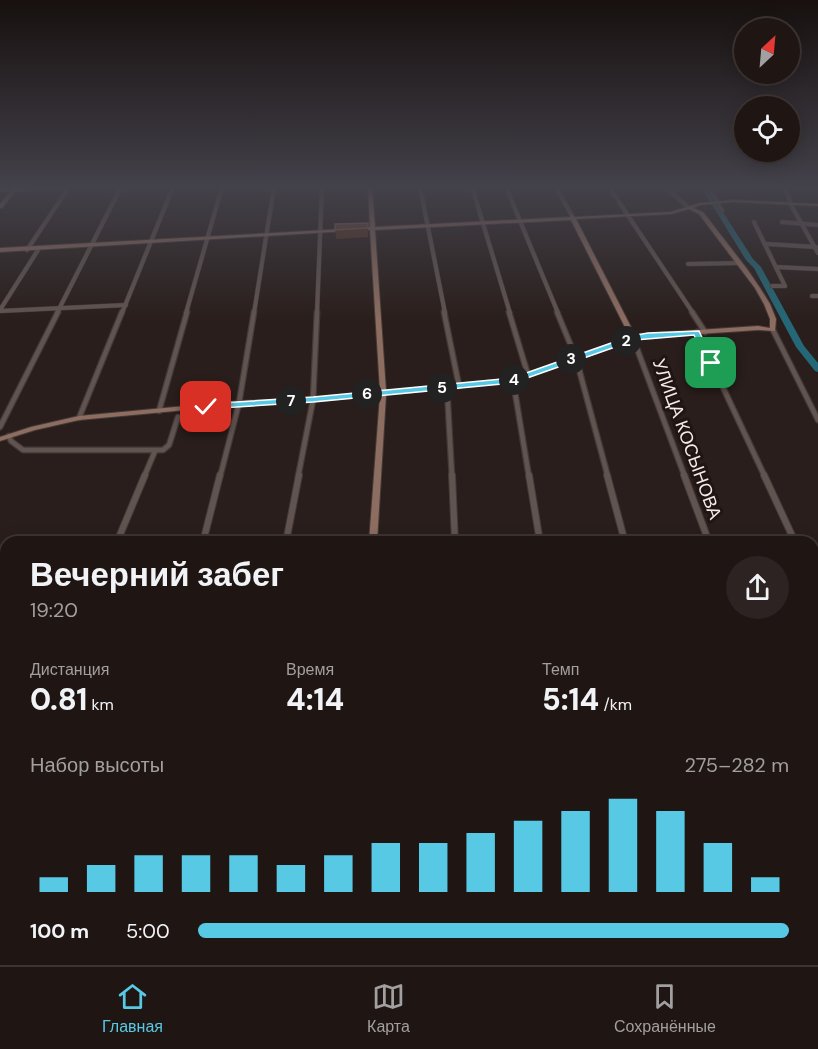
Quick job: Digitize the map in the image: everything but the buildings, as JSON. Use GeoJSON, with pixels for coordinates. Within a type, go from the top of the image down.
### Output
{"type":"FeatureCollection","features":[{"type":"Feature","properties":{"kind":"street"},"geometry":{"type":"LineString","coordinates":[[27,250],[39,232]]}},
{"type":"Feature","properties":{"kind":"street"},"geometry":{"type":"LineString","coordinates":[[0,427],[98,232]]}},
{"type":"Feature","properties":{"kind":"street"},"geometry":{"type":"LineString","coordinates":[[79,418],[155,232]]}},
{"type":"Feature","properties":{"kind":"street"},"geometry":{"type":"LineString","coordinates":[[159,411],[210,232]]}},
{"type":"Feature","properties":{"kind":"street"},"geometry":{"type":"LineString","coordinates":[[0,250],[38,250],[151,241],[320,232]]}},
{"type":"Feature","properties":{"kind":"street"},"geometry":{"type":"LineString","coordinates":[[287,536],[313,400],[321,232]]}},
{"type":"Feature","properties":{"kind":"street"},"geometry":{"type":"LineString","coordinates":[[373,536],[383,393],[374,232]]}},
{"type":"Feature","properties":{"kind":"street"},"geometry":{"type":"LineString","coordinates":[[430,232],[459,386]]}},
{"type":"Feature","properties":{"kind":"street"},"geometry":{"type":"LineString","coordinates":[[487,232],[528,375]]}},
{"type":"Feature","properties":{"kind":"street"},"geometry":{"type":"LineString","coordinates":[[525,232],[576,358],[622,536]]}},
{"type":"Feature","properties":{"kind":"street","name":"УЛИЦА КОСЫНОВА"},"geometry":{"type":"LineString","coordinates":[[580,232],[633,338],[707,536]]}},
{"type":"Feature","properties":{"kind":"street"},"geometry":{"type":"LineString","coordinates":[[639,232],[705,332]]}},
{"type":"Feature","properties":{"kind":"street"},"geometry":{"type":"LineString","coordinates":[[716,232],[740,263],[772,312],[775,324],[773,330],[818,420]]}},
{"type":"Feature","properties":{"kind":"street"},"geometry":{"type":"LineString","coordinates":[[759,232],[785,286],[772,286]]}},
{"type":"Feature","properties":{"kind":"street"},"geometry":{"type":"LineString","coordinates":[[807,232],[818,253]]}},
{"type":"Feature","properties":{"kind":"street"},"geometry":{"type":"LineString","coordinates":[[205,536],[239,404],[268,235]]}},
{"type":"Feature","properties":{"kind":"street"},"geometry":{"type":"LineString","coordinates":[[766,244],[816,247]]}},
{"type":"Feature","properties":{"kind":"street"},"geometry":{"type":"LineString","coordinates":[[0,310],[38,250]]}},
{"type":"Feature","properties":{"kind":"street"},"geometry":{"type":"LineString","coordinates":[[688,264],[740,263]]}},
{"type":"Feature","properties":{"kind":"street"},"geometry":{"type":"LineString","coordinates":[[776,267],[818,269]]}},
{"type":"Feature","properties":{"kind":"street"},"geometry":{"type":"LineString","coordinates":[[812,296],[818,296]]}},
{"type":"Feature","properties":{"kind":"street"},"geometry":{"type":"LineString","coordinates":[[0,310],[126,305]]}},
{"type":"Feature","properties":{"kind":"street"},"geometry":{"type":"LineString","coordinates":[[0,439],[33,428],[79,418],[313,400],[513,380],[633,338],[758,328],[773,330]]}},
{"type":"Feature","properties":{"kind":"street"},"geometry":{"type":"LineString","coordinates":[[697,332],[792,536]]}},
{"type":"Feature","properties":{"kind":"street"},"geometry":{"type":"LineString","coordinates":[[513,380],[539,536]]}},
{"type":"Feature","properties":{"kind":"street"},"geometry":{"type":"LineString","coordinates":[[447,388],[454,536]]}},
{"type":"Feature","properties":{"kind":"street"},"geometry":{"type":"LineString","coordinates":[[9,436],[11,441],[23,450],[154,451],[166,448],[178,417]]}},
{"type":"Feature","properties":{"kind":"street"},"geometry":{"type":"LineString","coordinates":[[119,536],[154,451]]}},
{"type":"Feature","properties":{"kind":"waterway"},"geometry":{"type":"LineString","coordinates":[[732,232],[757,267],[800,347],[818,369]]}},
{"type":"Feature","properties":{"kind":"route"},"geometry":{"type":"LineString","coordinates":[[206,407],[313,400],[513,380],[639,336],[648,335],[697,332],[711,363]]}}]}
